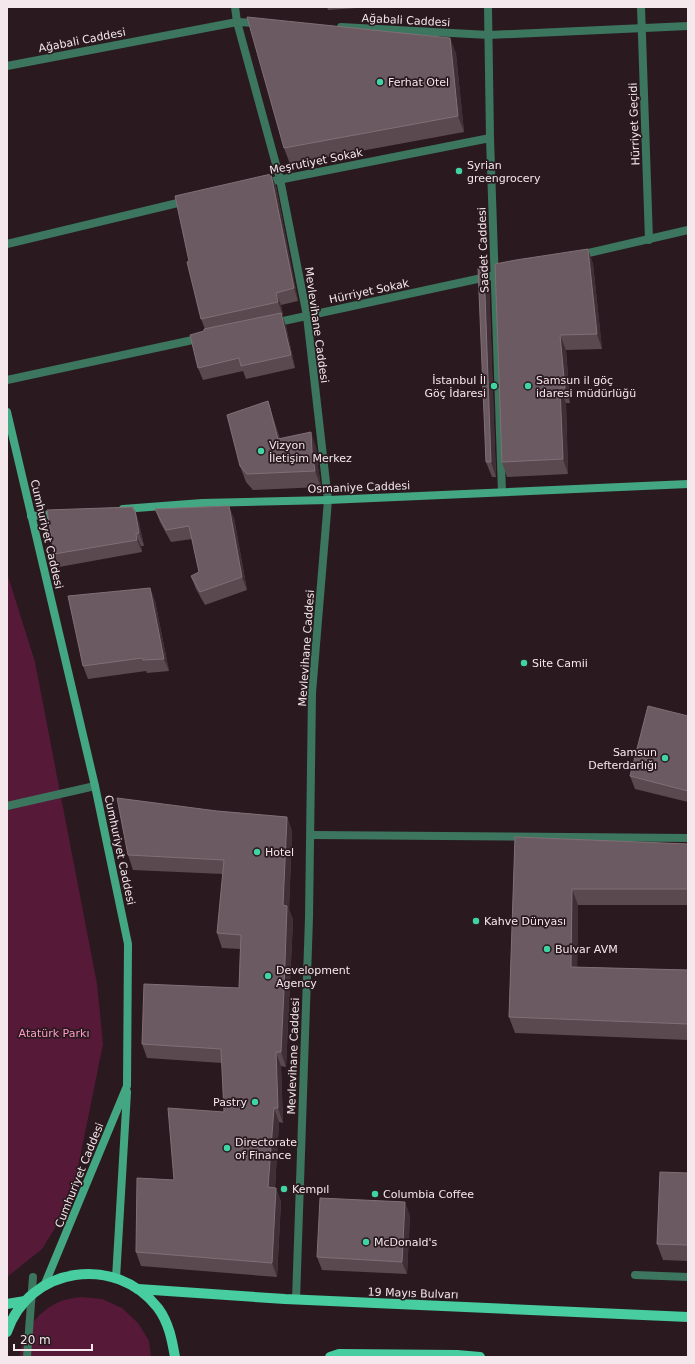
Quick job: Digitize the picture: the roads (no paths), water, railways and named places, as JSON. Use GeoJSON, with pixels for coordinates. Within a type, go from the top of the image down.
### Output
{"type":"FeatureCollection","features":[{"type":"Feature","properties":{"kind":"main road","name":"Cumhuriyet Caddesi"},"geometry":{"type":"LineString","coordinates":[[7,412],[30,516],[95,786],[128,944],[127,1086],[44,1286]]}},
{"type":"Feature","properties":{"kind":"main road","name":"Osmaniye Caddesi"},"geometry":{"type":"LineString","coordinates":[[116,510],[202,503],[328,500],[688,484]]}},
{"type":"Feature","properties":{"kind":"main road"},"geometry":{"type":"LineString","coordinates":[[30,516],[70,513]]}},
{"type":"Feature","properties":{"kind":"main road"},"geometry":{"type":"LineString","coordinates":[[116,1278],[127,1086]]}},
{"type":"Feature","properties":{"kind":"main road"},"geometry":{"type":"LineString","coordinates":[[7,1332],[11,1321],[28,1298],[44,1286],[67,1276],[91,1273],[116,1278],[138,1289],[158,1309],[172,1334],[175,1357]]}},
{"type":"Feature","properties":{"kind":"main road","name":"19 Mayıs Bulvarı"},"geometry":{"type":"LineString","coordinates":[[138,1289],[296,1300],[688,1317]]}},
{"type":"Feature","properties":{"kind":"main road"},"geometry":{"type":"LineString","coordinates":[[7,1304],[28,1298]]}},
{"type":"Feature","properties":{"kind":"main road"},"geometry":{"type":"LineString","coordinates":[[330,1357],[339,1354],[456,1355],[480,1357]]}},
{"type":"Feature","properties":{"kind":"street","name":"Mevlevihane Caddesi"},"geometry":{"type":"LineString","coordinates":[[235,7],[237,22],[280,179],[307,316],[328,500],[312,693],[311,835],[296,1300]]}},
{"type":"Feature","properties":{"kind":"street","name":"Saadet Caddesi"},"geometry":{"type":"LineString","coordinates":[[488,7],[490,138],[502,492]]}},
{"type":"Feature","properties":{"kind":"street","name":"Hürriyet Geçidi"},"geometry":{"type":"LineString","coordinates":[[641,7],[649,240]]}},
{"type":"Feature","properties":{"kind":"street","name":"Ağabali Caddesi"},"geometry":{"type":"LineString","coordinates":[[7,66],[237,22],[269,23]]}},
{"type":"Feature","properties":{"kind":"street","name":"Ağabali Caddesi"},"geometry":{"type":"LineString","coordinates":[[332,27],[489,35],[688,26]]}},
{"type":"Feature","properties":{"kind":"street","name":"Meşrutiyet Sokak"},"geometry":{"type":"LineString","coordinates":[[258,184],[490,138]]}},
{"type":"Feature","properties":{"kind":"street"},"geometry":{"type":"LineString","coordinates":[[7,244],[197,199]]}},
{"type":"Feature","properties":{"kind":"street"},"geometry":{"type":"LineString","coordinates":[[572,257],[688,230]]}},
{"type":"Feature","properties":{"kind":"street","name":"Hürriyet Sokak"},"geometry":{"type":"LineString","coordinates":[[268,324],[510,272]]}},
{"type":"Feature","properties":{"kind":"street"},"geometry":{"type":"LineString","coordinates":[[7,380],[207,337]]}},
{"type":"Feature","properties":{"kind":"street"},"geometry":{"type":"LineString","coordinates":[[7,806],[95,786]]}},
{"type":"Feature","properties":{"kind":"street"},"geometry":{"type":"LineString","coordinates":[[311,835],[688,838]]}},
{"type":"Feature","properties":{"kind":"street"},"geometry":{"type":"LineString","coordinates":[[635,1275],[688,1277]]}},
{"type":"Feature","properties":{"kind":"street"},"geometry":{"type":"LineString","coordinates":[[26,1357],[28,1298],[33,1277]]}},
{"type":"Feature","properties":{"kind":"place","name":"Ferhat Otel"},"geometry":{"type":"Point","coordinates":[380,82]}},
{"type":"Feature","properties":{"kind":"place","name":"Syrian greengrocery"},"geometry":{"type":"Point","coordinates":[459,171]}},
{"type":"Feature","properties":{"kind":"place","name":"İstanbul İl Göç İdaresi"},"geometry":{"type":"Point","coordinates":[494,386]}},
{"type":"Feature","properties":{"kind":"place","name":"Samsun il göç idaresi müdürlüğü"},"geometry":{"type":"Point","coordinates":[528,386]}},
{"type":"Feature","properties":{"kind":"place","name":"Vizyon İletişim Merkez"},"geometry":{"type":"Point","coordinates":[261,451]}},
{"type":"Feature","properties":{"kind":"place","name":"Site Camii"},"geometry":{"type":"Point","coordinates":[524,663]}},
{"type":"Feature","properties":{"kind":"place","name":"Samsun Defterdarlığı"},"geometry":{"type":"Point","coordinates":[665,758]}},
{"type":"Feature","properties":{"kind":"place","name":"Hotel"},"geometry":{"type":"Point","coordinates":[257,852]}},
{"type":"Feature","properties":{"kind":"place","name":"Kahve Dünyası"},"geometry":{"type":"Point","coordinates":[476,921]}},
{"type":"Feature","properties":{"kind":"place","name":"Bulvar AVM"},"geometry":{"type":"Point","coordinates":[547,949]}},
{"type":"Feature","properties":{"kind":"place","name":"Development Agency"},"geometry":{"type":"Point","coordinates":[268,976]}},
{"type":"Feature","properties":{"kind":"place","name":"Pastry"},"geometry":{"type":"Point","coordinates":[255,1102]}},
{"type":"Feature","properties":{"kind":"place","name":"Directorate of Finance"},"geometry":{"type":"Point","coordinates":[227,1148]}},
{"type":"Feature","properties":{"kind":"place","name":"Kempıl"},"geometry":{"type":"Point","coordinates":[284,1189]}},
{"type":"Feature","properties":{"kind":"place","name":"Columbia Coffee"},"geometry":{"type":"Point","coordinates":[375,1194]}},
{"type":"Feature","properties":{"kind":"place","name":"McDonald's"},"geometry":{"type":"Point","coordinates":[366,1242]}},
{"type":"Feature","properties":{"kind":"park label","name":"Atatürk Parkı"},"geometry":{"type":"Point","coordinates":[54,1033]}}]}
